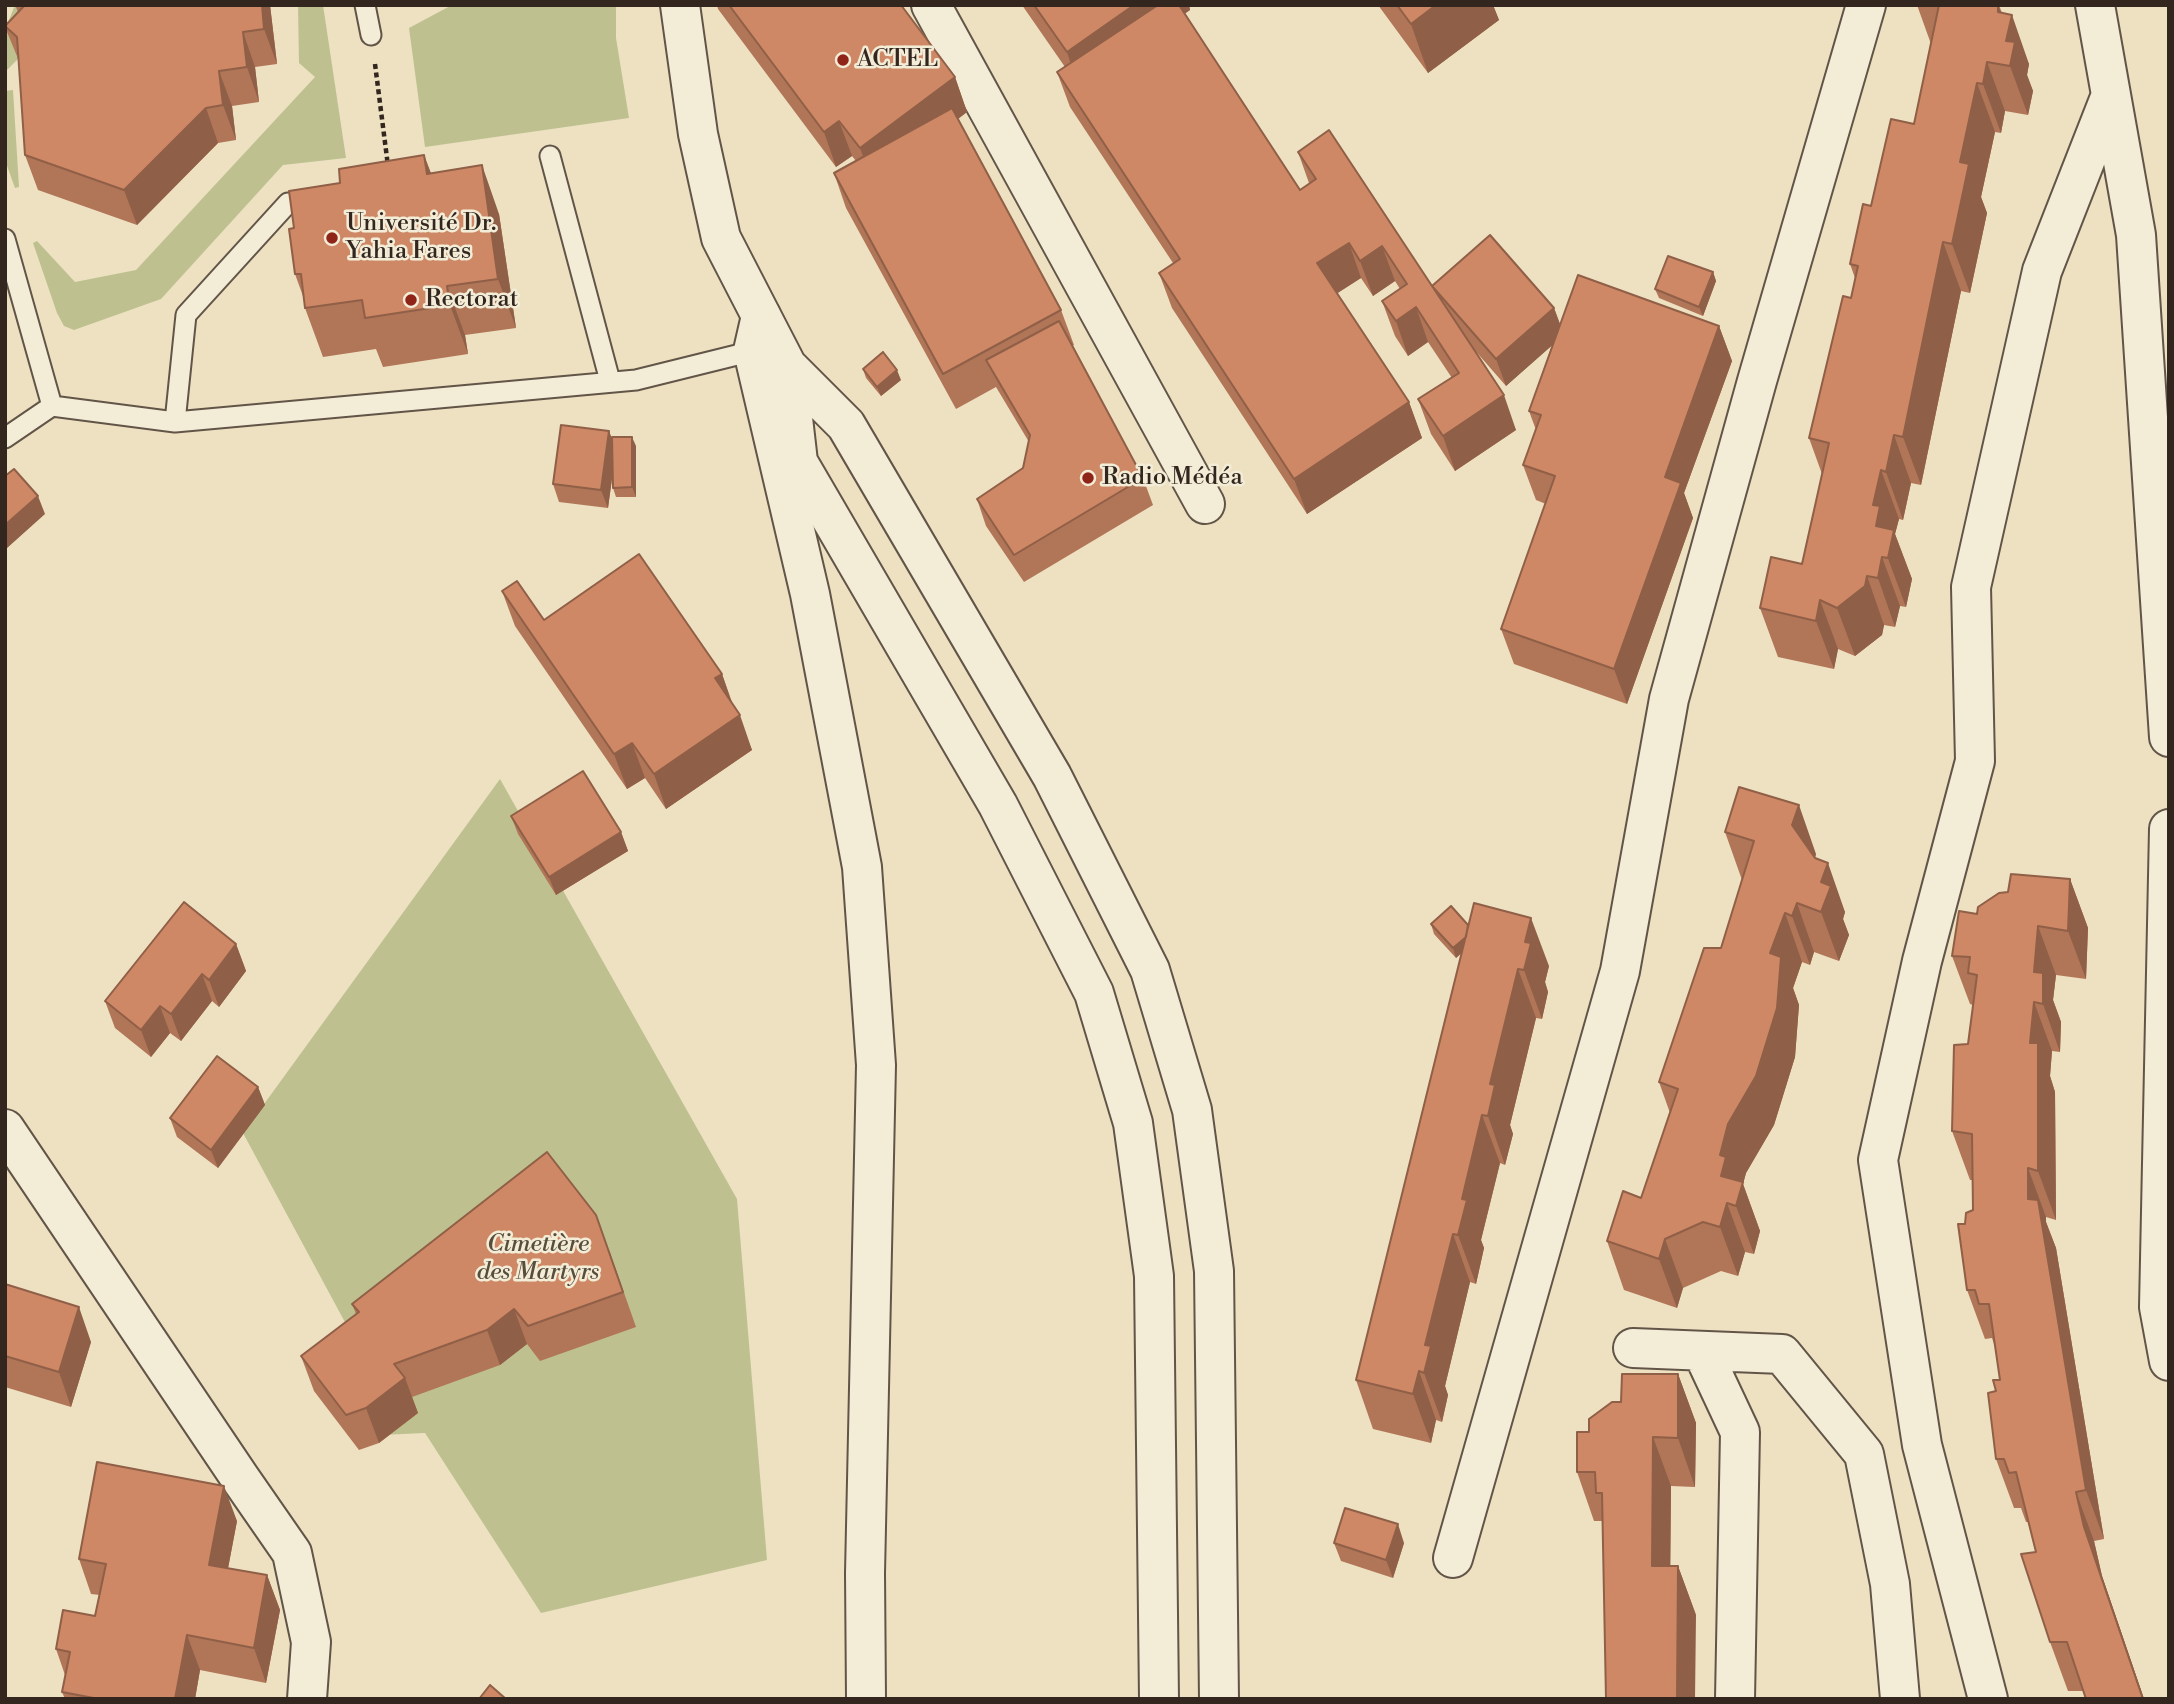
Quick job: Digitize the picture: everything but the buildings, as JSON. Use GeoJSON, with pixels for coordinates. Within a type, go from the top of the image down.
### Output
{"type":"FeatureCollection","features":[{"type":"Feature","properties":{"kind":"street"},"geometry":{"type":"LineString","coordinates":[[680,5],[698,134],[721,239],[767,345],[798,462],[998,805],[1094,993],[1133,1123],[1154,1276],[1159,1699]]}},
{"type":"Feature","properties":{"kind":"street"},"geometry":{"type":"LineString","coordinates":[[931,5],[1205,504]]}},
{"type":"Feature","properties":{"kind":"street"},"geometry":{"type":"LineString","coordinates":[[1453,1558],[1620,971],[1669,699],[1757,381],[1866,5]]}},
{"type":"Feature","properties":{"kind":"street"},"geometry":{"type":"LineString","coordinates":[[2095,5],[2136,235],[2169,737]]}},
{"type":"Feature","properties":{"kind":"street"},"geometry":{"type":"LineString","coordinates":[[1987,1699],[1922,1445],[1878,1160],[1922,961],[1975,761],[1971,587],[2042,271],[2111,95]]}},
{"type":"Feature","properties":{"kind":"street"},"geometry":{"type":"LineString","coordinates":[[767,345],[810,594],[862,867],[876,1065],[865,1573],[866,1699]]}},
{"type":"Feature","properties":{"kind":"street"},"geometry":{"type":"LineString","coordinates":[[767,345],[846,425],[1052,776],[1150,970],[1192,1110],[1214,1271],[1219,1699]]}},
{"type":"Feature","properties":{"kind":"street"},"geometry":{"type":"LineString","coordinates":[[2169,829],[2159,1307],[2169,1361]]}},
{"type":"Feature","properties":{"kind":"street"},"geometry":{"type":"LineString","coordinates":[[5,1129],[292,1553],[311,1642],[307,1699]]}},
{"type":"Feature","properties":{"kind":"street"},"geometry":{"type":"LineString","coordinates":[[1633,1348],[1782,1354],[1864,1454],[1890,1584],[1900,1699]]}},
{"type":"Feature","properties":{"kind":"street"},"geometry":{"type":"LineString","coordinates":[[1702,1351],[1740,1432],[1735,1699]]}},
{"type":"Feature","properties":{"kind":"lane"},"geometry":{"type":"LineString","coordinates":[[365,5],[371,35]]}},
{"type":"Feature","properties":{"kind":"lane"},"geometry":{"type":"LineString","coordinates":[[550,156],[610,381]]}},
{"type":"Feature","properties":{"kind":"lane"},"geometry":{"type":"LineString","coordinates":[[175,422],[186,314],[288,203]]}},
{"type":"Feature","properties":{"kind":"lane"},"geometry":{"type":"LineString","coordinates":[[5,239],[52,406]]}},
{"type":"Feature","properties":{"kind":"lane"},"geometry":{"type":"LineString","coordinates":[[5,438],[52,406],[175,422],[636,380],[767,345]]}},
{"type":"Feature","properties":{"kind":"path"},"geometry":{"type":"LineString","coordinates":[[371,35],[390,178]]}},
{"type":"Feature","properties":{"kind":"green space"},"geometry":{"type":"Polygon","coordinates":[[[15,5],[27,5],[41,36],[5,72],[5,30],[15,5]]]}},
{"type":"Feature","properties":{"kind":"green space"},"geometry":{"type":"Polygon","coordinates":[[[298,5],[323,5],[346,158],[283,165],[161,299],[74,330],[64,326],[33,243],[37,241],[75,282],[136,270],[315,77],[299,63],[298,5]]]}},
{"type":"Feature","properties":{"kind":"green space"},"geometry":{"type":"Polygon","coordinates":[[[452,5],[616,5],[616,38],[629,118],[425,147],[409,28],[452,5]]]}},
{"type":"Feature","properties":{"kind":"green space"},"geometry":{"type":"Polygon","coordinates":[[[13,90],[19,187],[15,188],[5,160],[5,91],[13,90]]]}},
{"type":"Feature","properties":{"kind":"green space","name":"Cimetière des Martyrs"},"geometry":{"type":"Polygon","coordinates":[[[500,779],[737,1199],[767,1560],[541,1613],[425,1433],[381,1435],[347,1326],[243,1133],[500,779]]]}},
{"type":"Feature","properties":{"kind":"place","name":"ACTEL"},"geometry":{"type":"Point","coordinates":[843,60]}},
{"type":"Feature","properties":{"kind":"place","name":"Université Dr. Yahia Fares"},"geometry":{"type":"Point","coordinates":[332,238]}},
{"type":"Feature","properties":{"kind":"place","name":"Rectorat"},"geometry":{"type":"Point","coordinates":[411,300]}},
{"type":"Feature","properties":{"kind":"place","name":"Radio Médéa"},"geometry":{"type":"Point","coordinates":[1088,478]}}]}
